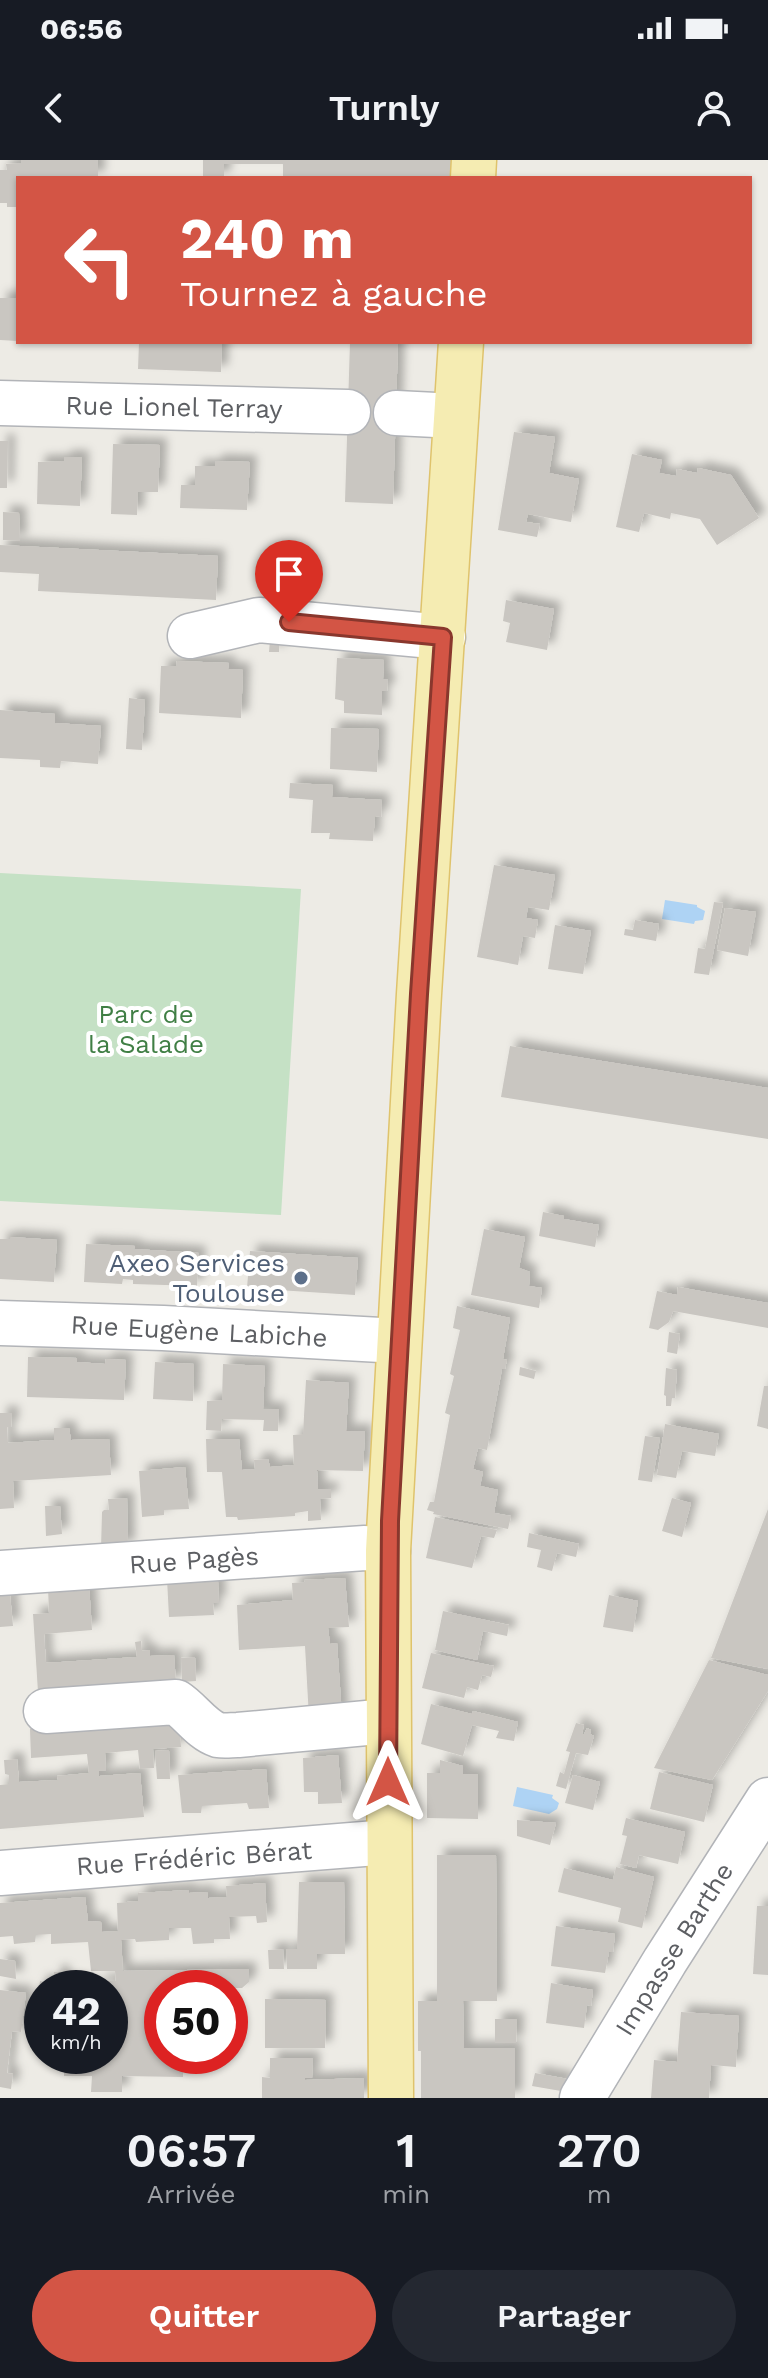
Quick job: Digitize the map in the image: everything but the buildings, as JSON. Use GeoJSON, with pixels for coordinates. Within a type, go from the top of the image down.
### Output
{"type":"FeatureCollection","features":[{"type":"Feature","properties":{"kind":"main road"},"geometry":{"type":"LineString","coordinates":[[391,2098],[388,1551],[426,874],[461,344]]}},
{"type":"Feature","properties":{"kind":"street","name":"Rue Lionel Terray"},"geometry":{"type":"LineString","coordinates":[[0,403],[348,412]]}},
{"type":"Feature","properties":{"kind":"street"},"geometry":{"type":"LineString","coordinates":[[396,413],[456,416]]}},
{"type":"Feature","properties":{"kind":"street"},"geometry":{"type":"LineString","coordinates":[[190,636],[259,620],[443,637]]}},
{"type":"Feature","properties":{"kind":"street","name":"Rue Eugène Labiche"},"geometry":{"type":"LineString","coordinates":[[0,1323],[399,1341]]}},
{"type":"Feature","properties":{"kind":"street","name":"Rue Pagès"},"geometry":{"type":"LineString","coordinates":[[0,1573],[365,1548],[388,1551]]}},
{"type":"Feature","properties":{"kind":"street"},"geometry":{"type":"LineString","coordinates":[[46,1711],[176,1702],[217,1735],[388,1721]]}},
{"type":"Feature","properties":{"kind":"street","name":"Impasse Barthe"},"geometry":{"type":"LineString","coordinates":[[582,2098],[768,1800]]}},
{"type":"Feature","properties":{"kind":"street","name":"Rue Frédéric Bérat"},"geometry":{"type":"LineString","coordinates":[[0,1873],[389,1842]]}},
{"type":"Feature","properties":{"kind":"green space","name":"Parc de la Salade"},"geometry":{"type":"Polygon","coordinates":[[[0,873],[301,889],[281,1215],[0,1201],[0,873]]]}},
{"type":"Feature","properties":{"kind":"water"},"geometry":{"type":"Polygon","coordinates":[[[665,900],[697,905],[705,911],[703,920],[694,924],[662,919],[665,900]]]}},
{"type":"Feature","properties":{"kind":"water"},"geometry":{"type":"Polygon","coordinates":[[[517,1787],[553,1795],[552,1798],[559,1803],[557,1809],[549,1814],[513,1806],[517,1787]]]}},
{"type":"Feature","properties":{"kind":"place","name":"Axeo Services Toulouse"},"geometry":{"type":"Point","coordinates":[301,1278]}},
{"type":"Feature","properties":{"kind":"route"},"geometry":{"type":"LineString","coordinates":[[289,622],[443,637],[426,874],[388,1551],[388,1782]]}}]}
